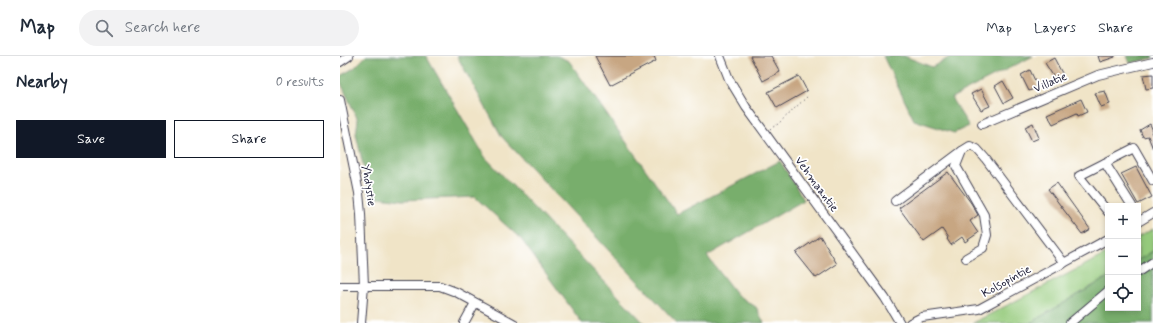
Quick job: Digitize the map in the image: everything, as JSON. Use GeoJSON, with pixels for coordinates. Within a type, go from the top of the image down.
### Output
{"type":"FeatureCollection","features":[{"type":"Feature","properties":{"kind":"street"},"geometry":{"type":"LineString","coordinates":[[340,62],[349,56]]}},
{"type":"Feature","properties":{"kind":"street","name":"Vehmaantie"},"geometry":{"type":"LineString","coordinates":[[720,56],[729,79],[746,107],[885,298],[900,323]]}},
{"type":"Feature","properties":{"kind":"street","name":"Villatie"},"geometry":{"type":"LineString","coordinates":[[982,124],[1098,75],[1153,62]]}},
{"type":"Feature","properties":{"kind":"street","name":"Yhdystie"},"geometry":{"type":"LineString","coordinates":[[340,100],[359,194],[364,286],[360,323]]}},
{"type":"Feature","properties":{"kind":"street"},"geometry":{"type":"LineString","coordinates":[[895,201],[970,146],[977,150],[985,158],[1064,263]]}},
{"type":"Feature","properties":{"kind":"street"},"geometry":{"type":"LineString","coordinates":[[1105,208],[1079,176],[1134,148],[1153,181]]}},
{"type":"Feature","properties":{"kind":"street"},"geometry":{"type":"LineString","coordinates":[[962,151],[956,166],[984,215],[987,235],[982,248],[966,258]]}},
{"type":"Feature","properties":{"kind":"street"},"geometry":{"type":"LineString","coordinates":[[1104,163],[1130,203]]}},
{"type":"Feature","properties":{"kind":"street"},"geometry":{"type":"LineString","coordinates":[[1141,218],[1153,214]]}},
{"type":"Feature","properties":{"kind":"street","name":"Kolsopintie"},"geometry":{"type":"LineString","coordinates":[[910,323],[922,317],[979,309],[1105,241]]}},
{"type":"Feature","properties":{"kind":"street"},"geometry":{"type":"LineString","coordinates":[[1141,270],[1153,262]]}},
{"type":"Feature","properties":{"kind":"street"},"geometry":{"type":"LineString","coordinates":[[340,286],[440,286],[456,292],[513,323]]}},
{"type":"Feature","properties":{"kind":"street"},"geometry":{"type":"LineString","coordinates":[[1070,323],[1105,294]]}},
{"type":"Feature","properties":{"kind":"street"},"geometry":{"type":"LineString","coordinates":[[464,323],[475,302]]}},
{"type":"Feature","properties":{"kind":"path"},"geometry":{"type":"LineString","coordinates":[[765,132],[778,124],[809,95]]}},
{"type":"Feature","properties":{"kind":"green space"},"geometry":{"type":"Polygon","coordinates":[[[366,56],[426,56],[485,157],[644,323],[582,323],[521,239],[475,197],[403,200],[370,196],[356,134],[358,120],[340,81],[340,76],[354,68],[366,56]]]}},
{"type":"Feature","properties":{"kind":"green space"},"geometry":{"type":"Polygon","coordinates":[[[457,56],[557,56],[569,61],[677,214],[780,161],[804,200],[707,256],[737,295],[756,307],[764,323],[677,323],[502,137],[457,56]]]}},
{"type":"Feature","properties":{"kind":"green space"},"geometry":{"type":"Polygon","coordinates":[[[883,56],[904,56],[932,67],[952,56],[1033,56],[951,98],[969,126],[954,133],[914,120],[883,56]]]}},
{"type":"Feature","properties":{"kind":"green space"},"geometry":{"type":"Polygon","coordinates":[[[1127,56],[1153,56],[1153,58],[1130,63],[1127,56]]]}},
{"type":"Feature","properties":{"kind":"green space"},"geometry":{"type":"Polygon","coordinates":[[[1153,229],[1153,251],[1141,258],[1141,239],[1141,235],[1153,229]]]}},
{"type":"Feature","properties":{"kind":"green space"},"geometry":{"type":"Polygon","coordinates":[[[1153,251],[1153,323],[1030,323],[1105,279],[1105,311],[1141,311],[1141,258],[1153,251]]]}},
{"type":"Feature","properties":{"kind":"green space"},"geometry":{"type":"Polygon","coordinates":[[[1105,255],[1105,279],[1030,323],[973,323],[1105,255]]]}},
{"type":"Feature","properties":{"kind":"building"},"geometry":{"type":"Polygon","coordinates":[[[595,56],[654,56],[656,61],[610,85],[595,56]]]}},
{"type":"Feature","properties":{"kind":"building"},"geometry":{"type":"Polygon","coordinates":[[[750,56],[771,56],[780,72],[763,81],[750,56]]]}},
{"type":"Feature","properties":{"kind":"building"},"geometry":{"type":"Polygon","coordinates":[[[1098,56],[1115,56],[1115,57],[1100,62],[1098,56]]]}},
{"type":"Feature","properties":{"kind":"building"},"geometry":{"type":"Polygon","coordinates":[[[1054,58],[1063,75],[1055,79],[1045,63],[1054,58]]]}},
{"type":"Feature","properties":{"kind":"building"},"geometry":{"type":"Polygon","coordinates":[[[1030,70],[1038,87],[1029,91],[1021,75],[1030,70]]]}},
{"type":"Feature","properties":{"kind":"building"},"geometry":{"type":"Polygon","coordinates":[[[1153,74],[1153,88],[1146,89],[1143,75],[1153,74]]]}},
{"type":"Feature","properties":{"kind":"building"},"geometry":{"type":"Polygon","coordinates":[[[799,76],[807,91],[777,108],[768,92],[799,76]]]}},
{"type":"Feature","properties":{"kind":"building"},"geometry":{"type":"Polygon","coordinates":[[[1003,81],[1013,98],[1004,103],[995,86],[1003,81]]]}},
{"type":"Feature","properties":{"kind":"building"},"geometry":{"type":"Polygon","coordinates":[[[981,89],[990,106],[981,110],[971,94],[981,89]]]}},
{"type":"Feature","properties":{"kind":"building"},"geometry":{"type":"Polygon","coordinates":[[[1105,91],[1110,104],[1101,107],[1095,93],[1105,91]]]}},
{"type":"Feature","properties":{"kind":"building"},"geometry":{"type":"Polygon","coordinates":[[[1081,99],[1087,112],[1078,116],[1077,113],[1053,124],[1047,114],[1081,99]]]}},
{"type":"Feature","properties":{"kind":"building"},"geometry":{"type":"Polygon","coordinates":[[[1033,123],[1039,138],[1032,141],[1025,127],[1033,123]]]}},
{"type":"Feature","properties":{"kind":"building"},"geometry":{"type":"Polygon","coordinates":[[[1150,124],[1153,131],[1151,132],[1153,136],[1153,149],[1148,136],[1143,137],[1140,130],[1150,124]]]}},
{"type":"Feature","properties":{"kind":"building"},"geometry":{"type":"Polygon","coordinates":[[[1136,167],[1152,197],[1137,203],[1121,174],[1136,167]]]}},
{"type":"Feature","properties":{"kind":"building"},"geometry":{"type":"Polygon","coordinates":[[[948,172],[978,215],[970,221],[978,233],[965,242],[962,237],[951,245],[942,229],[924,242],[899,208],[948,172]]]}},
{"type":"Feature","properties":{"kind":"building"},"geometry":{"type":"Polygon","coordinates":[[[1057,183],[1090,229],[1082,234],[1048,189],[1057,183]]]}},
{"type":"Feature","properties":{"kind":"building"},"geometry":{"type":"Polygon","coordinates":[[[820,236],[837,264],[816,278],[796,253],[820,236]]]}}]}
